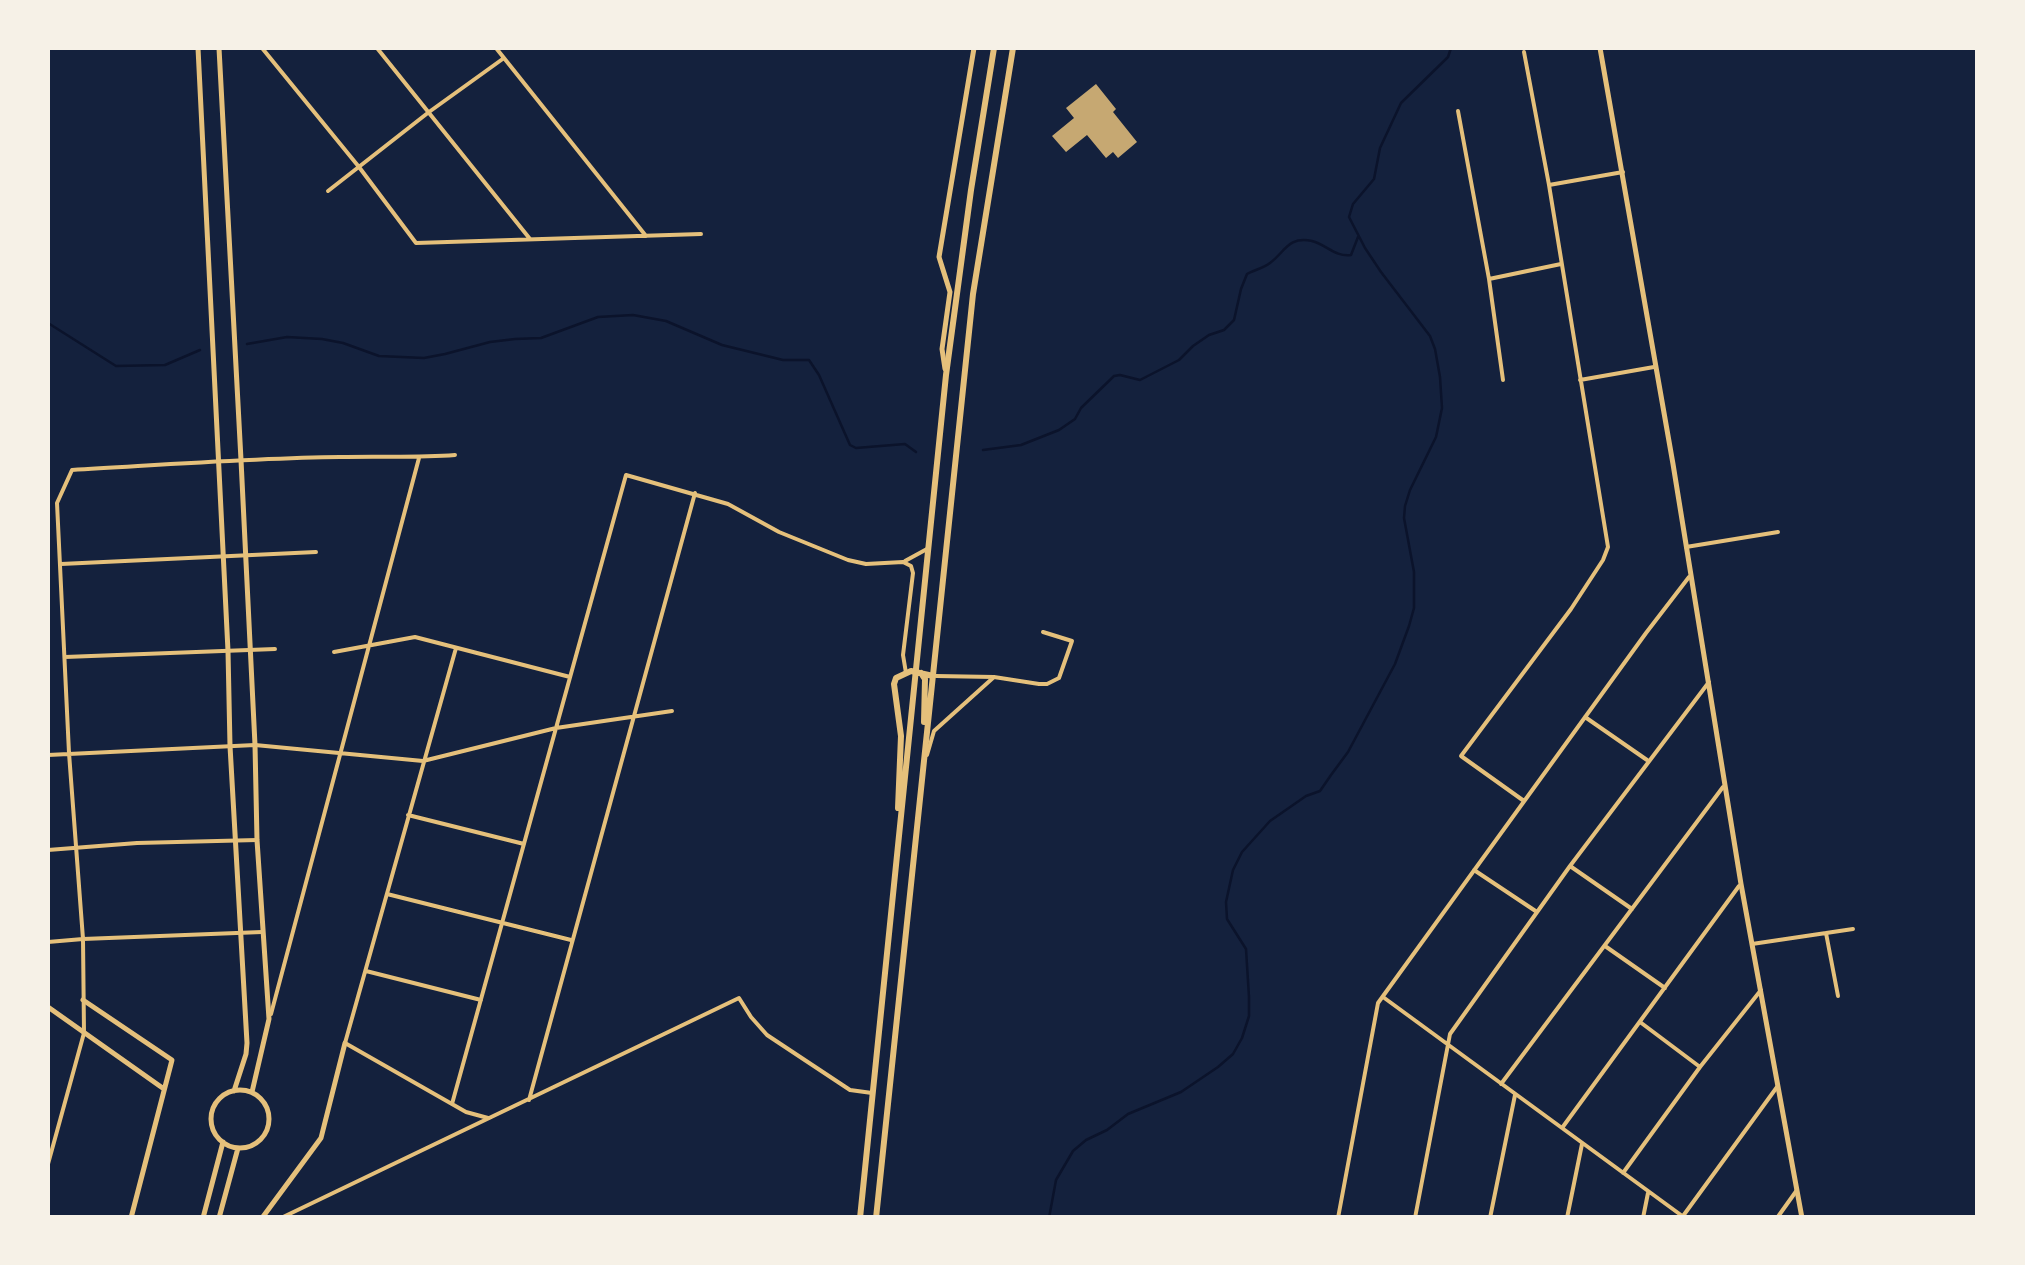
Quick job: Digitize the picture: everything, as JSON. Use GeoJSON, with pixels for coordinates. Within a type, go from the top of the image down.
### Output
{"type":"FeatureCollection","features":[{"type":"Feature","properties":{"kind":"highway"},"geometry":{"type":"LineString","coordinates":[[860,1218],[946,375],[994,48]]}},
{"type":"Feature","properties":{"kind":"highway"},"geometry":{"type":"LineString","coordinates":[[876,1218],[973,294],[1012,49]]}},
{"type":"Feature","properties":{"kind":"highway"},"geometry":{"type":"LineString","coordinates":[[895,874],[901,736],[894,684],[906,672],[933,676]]}},
{"type":"Feature","properties":{"kind":"highway"},"geometry":{"type":"LineString","coordinates":[[918,673],[924,679],[922,768]]}},
{"type":"Feature","properties":{"kind":"street"},"geometry":{"type":"LineString","coordinates":[[198,48],[247,1043],[234,1090]]}},
{"type":"Feature","properties":{"kind":"street"},"geometry":{"type":"LineString","coordinates":[[219,48],[242,460],[256,840],[269,1019]]}},
{"type":"Feature","properties":{"kind":"street"},"geometry":{"type":"LineString","coordinates":[[262,48],[416,242],[702,234]]}},
{"type":"Feature","properties":{"kind":"street"},"geometry":{"type":"LineString","coordinates":[[376,48],[531,239]]}},
{"type":"Feature","properties":{"kind":"street"},"geometry":{"type":"LineString","coordinates":[[496,48],[646,236]]}},
{"type":"Feature","properties":{"kind":"street"},"geometry":{"type":"LineString","coordinates":[[946,375],[942,348],[950,292],[938,257],[974,48]]}},
{"type":"Feature","properties":{"kind":"street"},"geometry":{"type":"LineString","coordinates":[[1600,48],[1741,884],[1802,1218]]}},
{"type":"Feature","properties":{"kind":"street"},"geometry":{"type":"LineString","coordinates":[[1524,52],[1608,547],[1570,609],[1460,756],[1524,801]]}},
{"type":"Feature","properties":{"kind":"street"},"geometry":{"type":"LineString","coordinates":[[328,190],[505,58]]}},
{"type":"Feature","properties":{"kind":"street"},"geometry":{"type":"LineString","coordinates":[[1458,111],[1503,380]]}},
{"type":"Feature","properties":{"kind":"street"},"geometry":{"type":"LineString","coordinates":[[1549,186],[1623,172]]}},
{"type":"Feature","properties":{"kind":"street"},"geometry":{"type":"LineString","coordinates":[[1489,279],[1562,264]]}},
{"type":"Feature","properties":{"kind":"street"},"geometry":{"type":"LineString","coordinates":[[1580,380],[1654,367]]}},
{"type":"Feature","properties":{"kind":"street"},"geometry":{"type":"LineString","coordinates":[[48,1164],[84,1033],[83,939],[57,503],[72,470],[242,460],[455,455]]}},
{"type":"Feature","properties":{"kind":"street"},"geometry":{"type":"LineString","coordinates":[[252,1092],[419,458]]}},
{"type":"Feature","properties":{"kind":"street"},"geometry":{"type":"LineString","coordinates":[[452,1104],[626,475],[728,504],[779,532],[848,560],[866,564],[902,562],[927,549]]}},
{"type":"Feature","properties":{"kind":"street"},"geometry":{"type":"LineString","coordinates":[[529,1100],[695,493]]}},
{"type":"Feature","properties":{"kind":"street"},"geometry":{"type":"LineString","coordinates":[[1686,547],[1778,532]]}},
{"type":"Feature","properties":{"kind":"street"},"geometry":{"type":"LineString","coordinates":[[61,564],[316,552]]}},
{"type":"Feature","properties":{"kind":"street"},"geometry":{"type":"LineString","coordinates":[[902,562],[911,566],[913,572],[903,655],[906,672]]}},
{"type":"Feature","properties":{"kind":"street"},"geometry":{"type":"LineString","coordinates":[[1338,1218],[1378,1003],[1690,576]]}},
{"type":"Feature","properties":{"kind":"street"},"geometry":{"type":"LineString","coordinates":[[933,676],[994,677],[1048,684],[1058,678],[1072,641],[1043,632]]}},
{"type":"Feature","properties":{"kind":"street"},"geometry":{"type":"LineString","coordinates":[[334,652],[415,638],[570,677]]}},
{"type":"Feature","properties":{"kind":"street"},"geometry":{"type":"LineString","coordinates":[[262,1218],[321,1138],[456,648]]}},
{"type":"Feature","properties":{"kind":"street"},"geometry":{"type":"LineString","coordinates":[[64,657],[275,649]]}},
{"type":"Feature","properties":{"kind":"street"},"geometry":{"type":"LineString","coordinates":[[922,768],[934,731],[994,677]]}},
{"type":"Feature","properties":{"kind":"street"},"geometry":{"type":"LineString","coordinates":[[1415,1218],[1450,1034],[1536,912],[1709,682]]}},
{"type":"Feature","properties":{"kind":"street"},"geometry":{"type":"LineString","coordinates":[[48,755],[254,745],[422,761],[556,728],[672,710]]}},
{"type":"Feature","properties":{"kind":"street"},"geometry":{"type":"LineString","coordinates":[[1585,717],[1648,760]]}},
{"type":"Feature","properties":{"kind":"street"},"geometry":{"type":"LineString","coordinates":[[1501,1084],[1725,784]]}},
{"type":"Feature","properties":{"kind":"street"},"geometry":{"type":"LineString","coordinates":[[408,815],[524,844]]}},
{"type":"Feature","properties":{"kind":"street"},"geometry":{"type":"LineString","coordinates":[[48,850],[256,840]]}},
{"type":"Feature","properties":{"kind":"street"},"geometry":{"type":"LineString","coordinates":[[1570,866],[1632,909]]}},
{"type":"Feature","properties":{"kind":"street"},"geometry":{"type":"LineString","coordinates":[[1474,870],[1536,912]]}},
{"type":"Feature","properties":{"kind":"street"},"geometry":{"type":"LineString","coordinates":[[1562,1128],[1741,884]]}},
{"type":"Feature","properties":{"kind":"street"},"geometry":{"type":"LineString","coordinates":[[387,894],[573,940]]}},
{"type":"Feature","properties":{"kind":"street"},"geometry":{"type":"LineString","coordinates":[[1752,944],[1853,929]]}},
{"type":"Feature","properties":{"kind":"street"},"geometry":{"type":"LineString","coordinates":[[48,942],[263,932]]}},
{"type":"Feature","properties":{"kind":"street"},"geometry":{"type":"LineString","coordinates":[[1826,932],[1838,996]]}},
{"type":"Feature","properties":{"kind":"street"},"geometry":{"type":"LineString","coordinates":[[1605,946],[1665,988]]}},
{"type":"Feature","properties":{"kind":"street"},"geometry":{"type":"LineString","coordinates":[[366,971],[481,1000]]}},
{"type":"Feature","properties":{"kind":"street"},"geometry":{"type":"LineString","coordinates":[[1623,1173],[1761,990]]}},
{"type":"Feature","properties":{"kind":"street"},"geometry":{"type":"LineString","coordinates":[[1383,997],[1684,1217],[1779,1084]]}},
{"type":"Feature","properties":{"kind":"street"},"geometry":{"type":"LineString","coordinates":[[281,1218],[739,998],[767,1034],[850,1090],[872,1093]]}},
{"type":"Feature","properties":{"kind":"street"},"geometry":{"type":"LineString","coordinates":[[83,1000],[172,1060],[131,1218]]}},
{"type":"Feature","properties":{"kind":"street"},"geometry":{"type":"LineString","coordinates":[[48,1008],[164,1089]]}},
{"type":"Feature","properties":{"kind":"street"},"geometry":{"type":"LineString","coordinates":[[1640,1022],[1700,1067]]}},
{"type":"Feature","properties":{"kind":"street"},"geometry":{"type":"LineString","coordinates":[[346,1043],[466,1112],[488,1118]]}},
{"type":"Feature","properties":{"kind":"street"},"geometry":{"type":"LineString","coordinates":[[234,1090],[252,1092],[268,1110],[267,1129],[256,1143],[238,1148],[223,1142],[212,1128],[212,1110],[218,1100],[234,1090]]}},
{"type":"Feature","properties":{"kind":"street"},"geometry":{"type":"LineString","coordinates":[[1490,1218],[1515,1094]]}},
{"type":"Feature","properties":{"kind":"street"},"geometry":{"type":"LineString","coordinates":[[203,1218],[223,1142]]}},
{"type":"Feature","properties":{"kind":"street"},"geometry":{"type":"LineString","coordinates":[[1567,1218],[1582,1143]]}},
{"type":"Feature","properties":{"kind":"street"},"geometry":{"type":"LineString","coordinates":[[219,1218],[238,1148]]}},
{"type":"Feature","properties":{"kind":"street"},"geometry":{"type":"LineString","coordinates":[[1777,1218],[1797,1190]]}},
{"type":"Feature","properties":{"kind":"street"},"geometry":{"type":"LineString","coordinates":[[1643,1218],[1648,1191]]}},
{"type":"Feature","properties":{"kind":"building"},"geometry":{"type":"Polygon","coordinates":[[[1096,84],[1137,142],[1118,158],[1113,152],[1106,158],[1087,135],[1066,152],[1052,136],[1074,118],[1066,108],[1096,84]]]}},
{"type":"Feature","properties":{"kind":"waterway"},"geometry":{"type":"LineString","coordinates":[[1049,1218],[1056,1180],[1073,1151],[1128,1114],[1181,1092],[1233,1054],[1249,1016],[1246,949],[1227,919],[1226,902],[1233,870],[1242,852],[1270,821],[1320,791],[1348,752],[1395,664],[1409,626],[1414,608],[1414,572],[1405,506],[1436,437],[1442,408],[1440,377],[1430,336],[1381,272],[1349,217],[1353,204],[1374,179],[1380,148],[1401,103],[1448,57],[1451,48]]}},
{"type":"Feature","properties":{"kind":"waterway"},"geometry":{"type":"LineString","coordinates":[[983,450],[1021,445],[1059,430],[1075,419],[1114,376],[1140,380],[1179,360],[1209,335],[1224,330],[1234,320],[1247,274],[1268,265],[1292,243],[1312,241],[1351,255],[1358,237]]}},
{"type":"Feature","properties":{"kind":"waterway"},"geometry":{"type":"LineString","coordinates":[[247,344],[287,337],[322,339],[379,356],[424,358],[490,342],[541,338],[598,317],[633,315],[666,321],[722,345],[783,360],[809,360],[850,445],[856,448],[905,444],[916,452]]}},
{"type":"Feature","properties":{"kind":"waterway"},"geometry":{"type":"LineString","coordinates":[[48,323],[116,366],[165,365],[200,350]]}}]}
